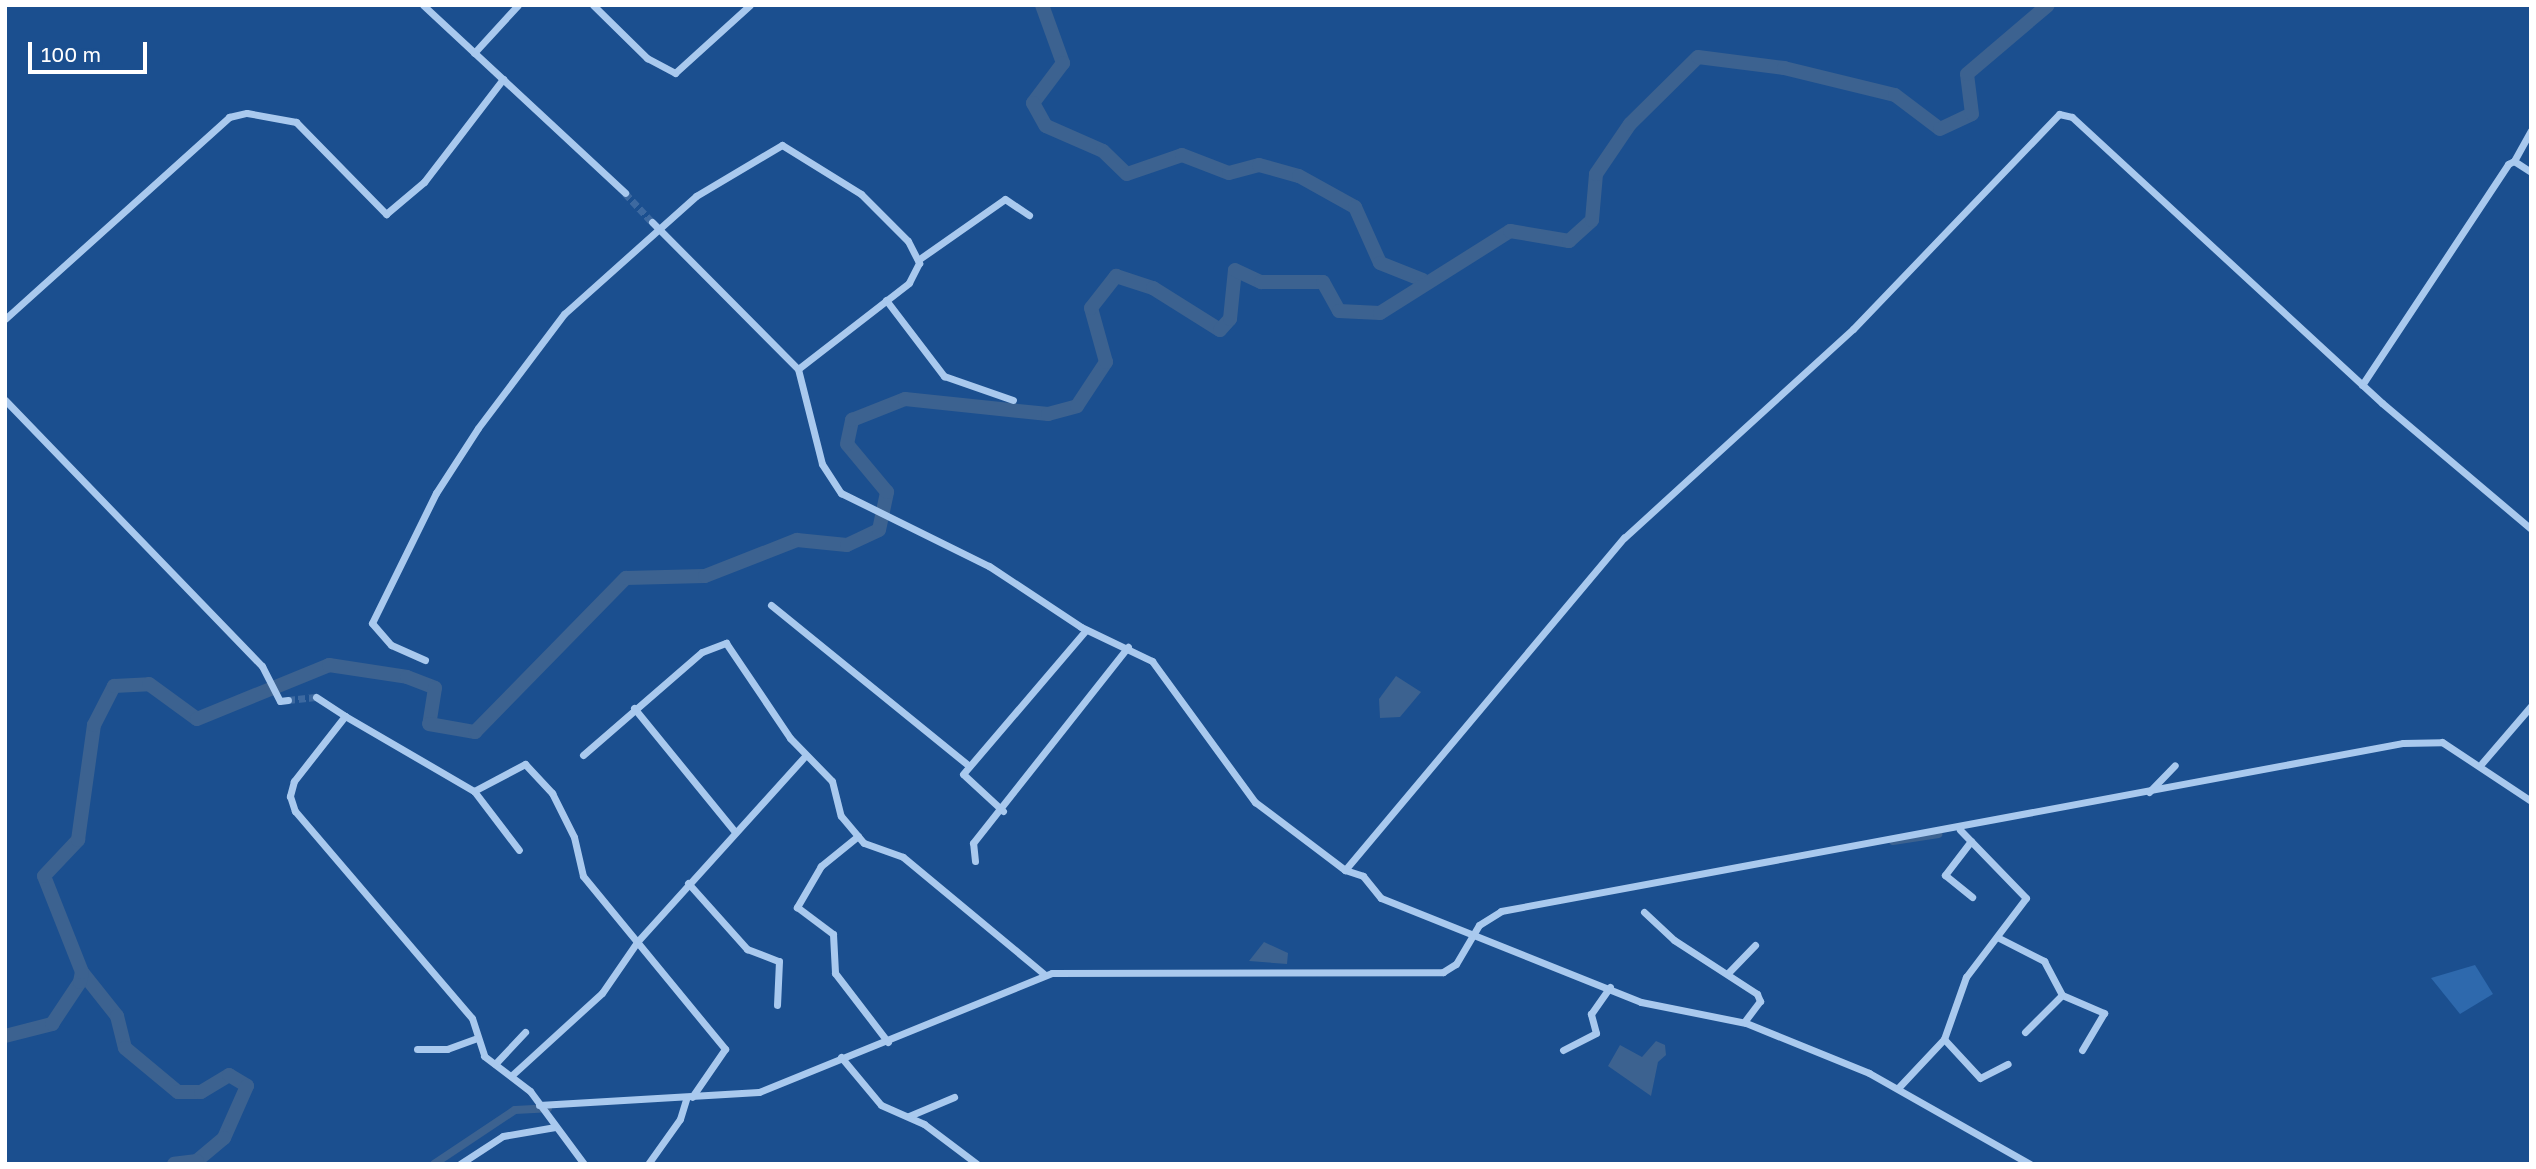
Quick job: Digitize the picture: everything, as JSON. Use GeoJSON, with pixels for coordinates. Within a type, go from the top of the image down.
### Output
{"type":"FeatureCollection","features":[{"type":"Feature","properties":{"kind":"street"},"geometry":{"type":"LineString","coordinates":[[423,5],[625,193]]}},
{"type":"Feature","properties":{"kind":"street"},"geometry":{"type":"LineString","coordinates":[[474,53],[518,5]]}},
{"type":"Feature","properties":{"kind":"street"},"geometry":{"type":"LineString","coordinates":[[593,5],[648,58],[675,72],[750,5]]}},
{"type":"Feature","properties":{"kind":"street"},"geometry":{"type":"LineString","coordinates":[[5,319],[229,117],[247,113],[296,122],[386,214],[424,182],[503,79]]}},
{"type":"Feature","properties":{"kind":"street"},"geometry":{"type":"LineString","coordinates":[[1345,870],[1624,538],[1844,338],[2059,114],[2072,117],[2362,385],[2531,528]]}},
{"type":"Feature","properties":{"kind":"street"},"geometry":{"type":"LineString","coordinates":[[2362,385],[2514,161],[2531,130]]}},
{"type":"Feature","properties":{"kind":"street"},"geometry":{"type":"LineString","coordinates":[[425,660],[391,645],[372,623],[436,493],[555,324],[719,179],[782,145],[861,194],[918,260]]}},
{"type":"Feature","properties":{"kind":"street"},"geometry":{"type":"LineString","coordinates":[[2514,161],[2531,172]]}},
{"type":"Feature","properties":{"kind":"street"},"geometry":{"type":"LineString","coordinates":[[798,369],[909,283],[918,260],[1004,199],[1029,215]]}},
{"type":"Feature","properties":{"kind":"street"},"geometry":{"type":"LineString","coordinates":[[652,222],[798,369],[822,464],[836,488],[858,505],[989,566],[1086,629],[1128,648],[1162,671],[1255,802],[1345,870],[1363,876],[1381,898],[1658,1007],[1744,1022],[1899,1087],[2030,1164]]}},
{"type":"Feature","properties":{"kind":"street"},"geometry":{"type":"LineString","coordinates":[[886,300],[944,376],[1013,400]]}},
{"type":"Feature","properties":{"kind":"street"},"geometry":{"type":"LineString","coordinates":[[5,400],[269,676],[278,697],[288,701]]}},
{"type":"Feature","properties":{"kind":"street"},"geometry":{"type":"LineString","coordinates":[[771,605],[969,766]]}},
{"type":"Feature","properties":{"kind":"street"},"geometry":{"type":"LineString","coordinates":[[1003,811],[963,778],[969,766],[1086,629]]}},
{"type":"Feature","properties":{"kind":"street"},"geometry":{"type":"LineString","coordinates":[[583,755],[634,708],[721,640],[804,757],[832,782],[837,807],[858,836],[903,857],[1044,974]]}},
{"type":"Feature","properties":{"kind":"street"},"geometry":{"type":"LineString","coordinates":[[975,861],[973,843],[1003,811],[1128,648]]}},
{"type":"Feature","properties":{"kind":"street"},"geometry":{"type":"LineString","coordinates":[[316,697],[474,791],[519,850]]}},
{"type":"Feature","properties":{"kind":"street"},"geometry":{"type":"LineString","coordinates":[[2482,763],[2531,706]]}},
{"type":"Feature","properties":{"kind":"street"},"geometry":{"type":"LineString","coordinates":[[634,708],[736,832]]}},
{"type":"Feature","properties":{"kind":"street"},"geometry":{"type":"LineString","coordinates":[[345,716],[300,771],[291,803],[340,870],[472,1018],[475,1039],[495,1064],[511,1076],[542,1108],[584,1164]]}},
{"type":"Feature","properties":{"kind":"street"},"geometry":{"type":"LineString","coordinates":[[542,1108],[686,1102],[759,1092],[844,1061],[1044,974],[1443,972],[1456,964],[1474,933],[1501,911],[1965,836],[2148,793],[2428,739],[2482,763],[2531,801]]}},
{"type":"Feature","properties":{"kind":"street"},"geometry":{"type":"LineString","coordinates":[[511,1076],[602,993],[635,945],[688,883],[804,757]]}},
{"type":"Feature","properties":{"kind":"street"},"geometry":{"type":"LineString","coordinates":[[474,791],[520,764],[532,769],[571,830],[579,869],[635,945],[725,1049],[686,1102],[648,1164]]}},
{"type":"Feature","properties":{"kind":"street"},"geometry":{"type":"LineString","coordinates":[[2148,793],[2175,765]]}},
{"type":"Feature","properties":{"kind":"street"},"geometry":{"type":"LineString","coordinates":[[858,836],[821,866],[797,907],[833,934],[835,973],[888,1042]]}},
{"type":"Feature","properties":{"kind":"street"},"geometry":{"type":"LineString","coordinates":[[1965,836],[1945,875],[1972,897]]}},
{"type":"Feature","properties":{"kind":"street"},"geometry":{"type":"LineString","coordinates":[[1899,1087],[1944,1039],[1966,977],[1999,939],[2026,895],[1965,836]]}},
{"type":"Feature","properties":{"kind":"street"},"geometry":{"type":"LineString","coordinates":[[688,883],[747,948],[779,961],[777,1005]]}},
{"type":"Feature","properties":{"kind":"street"},"geometry":{"type":"LineString","coordinates":[[1644,912],[1674,940],[1728,973],[1760,999],[1744,1022]]}},
{"type":"Feature","properties":{"kind":"street"},"geometry":{"type":"LineString","coordinates":[[1999,939],[2044,961],[2062,995],[2104,1013],[2082,1050]]}},
{"type":"Feature","properties":{"kind":"street"},"geometry":{"type":"LineString","coordinates":[[1728,973],[1755,944]]}},
{"type":"Feature","properties":{"kind":"street"},"geometry":{"type":"LineString","coordinates":[[1563,1050],[1596,1032],[1591,1014],[1610,987]]}},
{"type":"Feature","properties":{"kind":"street"},"geometry":{"type":"LineString","coordinates":[[2025,1032],[2062,995]]}},
{"type":"Feature","properties":{"kind":"street"},"geometry":{"type":"LineString","coordinates":[[495,1064],[525,1032]]}},
{"type":"Feature","properties":{"kind":"street"},"geometry":{"type":"LineString","coordinates":[[417,1049],[447,1049],[475,1039]]}},
{"type":"Feature","properties":{"kind":"street"},"geometry":{"type":"LineString","coordinates":[[1944,1039],[1980,1077],[2008,1064]]}},
{"type":"Feature","properties":{"kind":"street"},"geometry":{"type":"LineString","coordinates":[[844,1061],[881,1105],[906,1117],[977,1164]]}},
{"type":"Feature","properties":{"kind":"street"},"geometry":{"type":"LineString","coordinates":[[906,1117],[954,1097]]}},
{"type":"Feature","properties":{"kind":"street"},"geometry":{"type":"LineString","coordinates":[[460,1164],[503,1136],[553,1125]]}},
{"type":"Feature","properties":{"kind":"shaded area"},"geometry":{"type":"Polygon","coordinates":[[[1396,676],[1421,692],[1400,717],[1380,718],[1379,699],[1396,676]]]}},
{"type":"Feature","properties":{"kind":"shaded area"},"geometry":{"type":"Polygon","coordinates":[[[1264,942],[1288,953],[1287,964],[1249,961],[1264,942]]]}},
{"type":"Feature","properties":{"kind":"shaded area"},"geometry":{"type":"Polygon","coordinates":[[[2475,965],[2493,994],[2460,1014],[2431,978],[2475,965]]]}},
{"type":"Feature","properties":{"kind":"shaded area"},"geometry":{"type":"Polygon","coordinates":[[[1656,1041],[1665,1045],[1666,1055],[1658,1062],[1651,1096],[1608,1066],[1620,1045],[1642,1057],[1656,1041]]]}},
{"type":"Feature","properties":{"kind":"waterway"},"geometry":{"type":"LineString","coordinates":[[1042,5],[1063,63],[1033,103],[1046,126],[1103,151],[1127,174],[1182,155],[1229,173],[1259,165],[1299,176],[1355,207],[1380,263],[1423,280]]}},
{"type":"Feature","properties":{"kind":"waterway"},"geometry":{"type":"LineString","coordinates":[[5,1036],[52,1024],[80,982],[82,972],[44,876],[78,840],[94,725],[114,686],[149,684],[197,719],[329,665],[407,677],[435,688],[429,724],[475,732],[626,578],[705,576],[797,540],[847,545],[879,530],[887,492],[847,444],[852,420],[905,399],[1048,414],[1077,406],[1106,362],[1091,308],[1116,276],[1153,288],[1220,330],[1230,319],[1235,270],[1261,282],[1323,282],[1339,311],[1380,313],[1510,231],[1569,241],[1592,220],[1596,174],[1630,124],[1698,57],[1784,68],[1895,95],[1940,129],[1972,114],[1967,74],[2048,5]]}},
{"type":"Feature","properties":{"kind":"waterway"},"geometry":{"type":"LineString","coordinates":[[1893,841],[1938,834]]}},
{"type":"Feature","properties":{"kind":"waterway"},"geometry":{"type":"LineString","coordinates":[[82,972],[117,1016],[125,1048],[178,1092],[201,1092],[229,1075],[247,1086],[224,1138],[197,1161],[174,1164]]}},
{"type":"Feature","properties":{"kind":"waterway"},"geometry":{"type":"LineString","coordinates":[[434,1164],[515,1110],[548,1108]]}},
{"type":"Feature","properties":{"kind":"tunnel"},"geometry":{"type":"LineString","coordinates":[[625,193],[652,222]]}},
{"type":"Feature","properties":{"kind":"tunnel"},"geometry":{"type":"LineString","coordinates":[[288,700],[316,697]]}}]}
